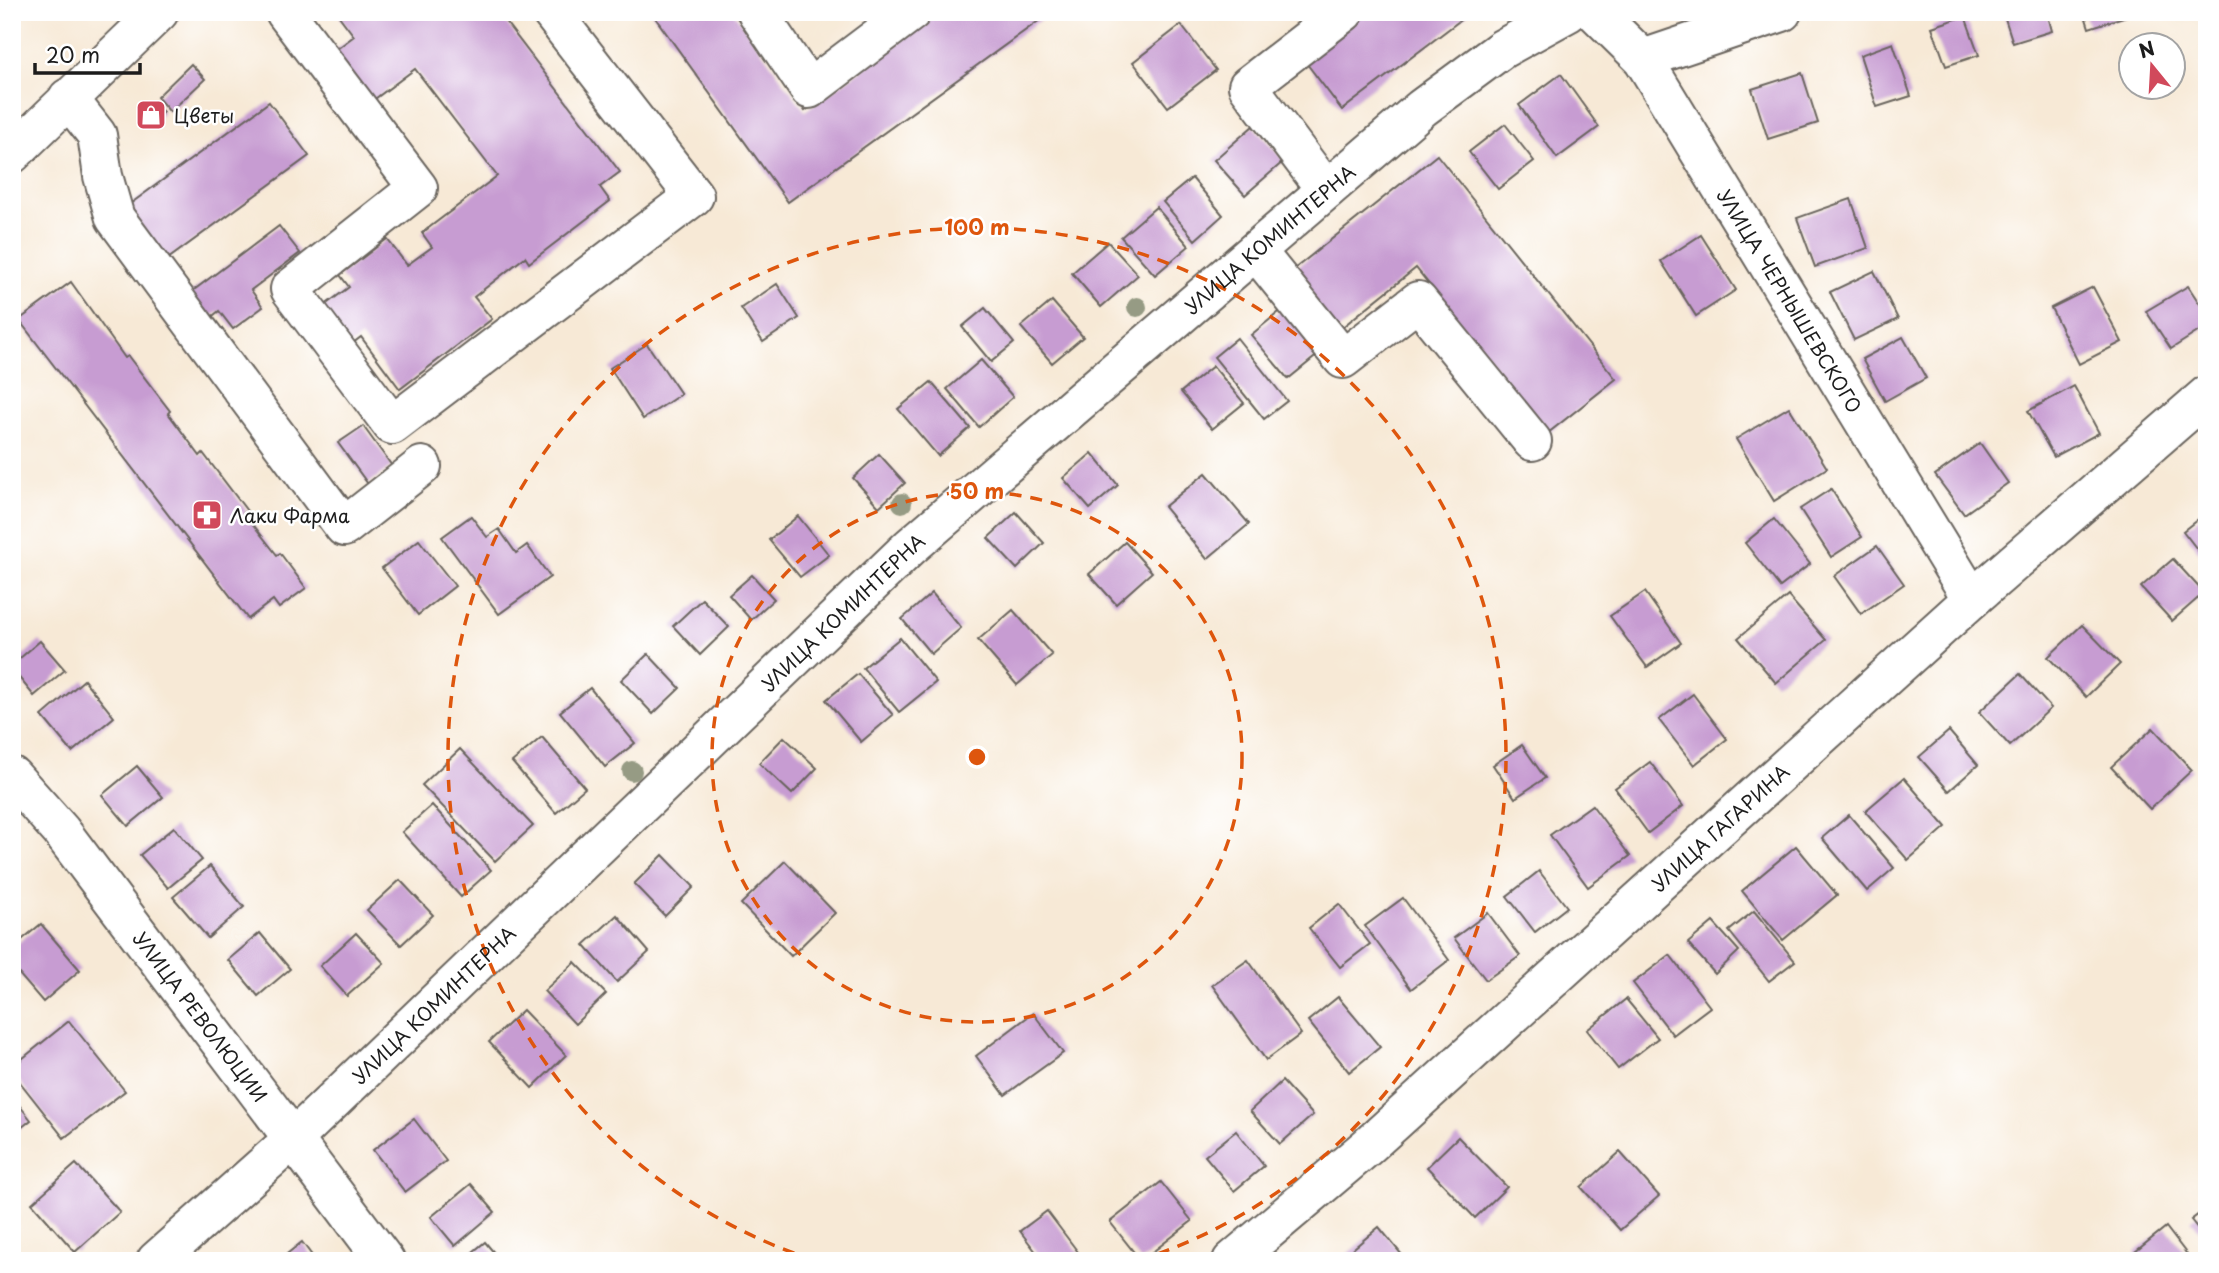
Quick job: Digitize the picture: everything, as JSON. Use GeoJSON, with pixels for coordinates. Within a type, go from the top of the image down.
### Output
{"type":"FeatureCollection","features":[{"type":"Feature","properties":{"kind":"street"},"geometry":{"type":"LineString","coordinates":[[12,154],[159,12]]}},
{"type":"Feature","properties":{"kind":"street"},"geometry":{"type":"LineString","coordinates":[[285,12],[418,188],[290,289],[392,425],[694,196],[551,12]]}},
{"type":"Feature","properties":{"kind":"street"},"geometry":{"type":"LineString","coordinates":[[757,12],[808,89],[911,12]]}},
{"type":"Feature","properties":{"kind":"street"},"geometry":{"type":"LineString","coordinates":[[1326,190],[1248,86],[1344,12]]}},
{"type":"Feature","properties":{"kind":"street","name":"УЛИЦА КОМИНТЕРНА"},"geometry":{"type":"LineString","coordinates":[[156,1261],[292,1140],[910,547],[1422,108],[1502,49],[1569,12]]}},
{"type":"Feature","properties":{"kind":"street","name":"УЛИЦА ЧЕРНЫШЕВСКОГО"},"geometry":{"type":"LineString","coordinates":[[1595,12],[1643,59],[1972,599]]}},
{"type":"Feature","properties":{"kind":"street"},"geometry":{"type":"LineString","coordinates":[[1643,59],[1782,12]]}},
{"type":"Feature","properties":{"kind":"street"},"geometry":{"type":"LineString","coordinates":[[68,98],[97,135],[103,176],[115,218],[344,527],[422,466]]}},
{"type":"Feature","properties":{"kind":"street"},"geometry":{"type":"LineString","coordinates":[[1256,251],[1343,359],[1418,301],[1532,441]]}},
{"type":"Feature","properties":{"kind":"street","name":"УЛИЦА ГАГАРИНА"},"geometry":{"type":"LineString","coordinates":[[1232,1261],[1367,1147],[1972,599],[2207,395]]}},
{"type":"Feature","properties":{"kind":"street","name":"УЛИЦА РЕВОЛЮЦИИ"},"geometry":{"type":"LineString","coordinates":[[12,776],[61,831],[385,1261]]}},
{"type":"Feature","properties":{"kind":"building"},"geometry":{"type":"Polygon","coordinates":[[[345,12],[498,12],[620,172],[600,187],[610,201],[529,263],[525,257],[474,297],[492,319],[400,389],[361,337],[349,346],[320,309],[349,287],[340,275],[387,239],[407,265],[432,247],[422,233],[497,176],[415,69],[368,104],[329,55],[354,36],[339,16],[345,12]]]}},
{"type":"Feature","properties":{"kind":"building"},"geometry":{"type":"Polygon","coordinates":[[[651,12],[733,12],[805,111],[941,12],[1051,12],[788,202],[651,12]]]}},
{"type":"Feature","properties":{"kind":"building"},"geometry":{"type":"Polygon","coordinates":[[[1359,12],[1471,12],[1342,110],[1301,56],[1359,12]]]}},
{"type":"Feature","properties":{"kind":"building"},"geometry":{"type":"Polygon","coordinates":[[[2003,12],[2047,12],[2052,31],[2013,43],[2003,12]]]}},
{"type":"Feature","properties":{"kind":"building"},"geometry":{"type":"Polygon","coordinates":[[[2084,12],[2136,12],[2136,13],[2089,28],[2084,12]]]}},
{"type":"Feature","properties":{"kind":"building"},"geometry":{"type":"Polygon","coordinates":[[[1965,16],[1979,55],[1946,66],[1932,27],[1965,16]]]}},
{"type":"Feature","properties":{"kind":"building"},"geometry":{"type":"Polygon","coordinates":[[[1181,25],[1216,70],[1168,107],[1133,62],[1181,25]]]}},
{"type":"Feature","properties":{"kind":"building"},"geometry":{"type":"Polygon","coordinates":[[[1893,43],[1911,96],[1877,107],[1860,55],[1893,43]]]}},
{"type":"Feature","properties":{"kind":"building"},"geometry":{"type":"Polygon","coordinates":[[[191,64],[205,79],[170,112],[157,97],[191,64]]]}},
{"type":"Feature","properties":{"kind":"building"},"geometry":{"type":"Polygon","coordinates":[[[1802,73],[1818,123],[1768,139],[1752,89],[1802,73]]]}},
{"type":"Feature","properties":{"kind":"building"},"geometry":{"type":"Polygon","coordinates":[[[1561,74],[1599,127],[1557,158],[1519,105],[1561,74]]]}},
{"type":"Feature","properties":{"kind":"building","name":"Цветы"},"geometry":{"type":"Polygon","coordinates":[[[153,102],[163,112],[148,127],[138,117],[153,102]]]}},
{"type":"Feature","properties":{"kind":"building"},"geometry":{"type":"Polygon","coordinates":[[[269,102],[309,156],[165,261],[126,207],[269,102]]]}},
{"type":"Feature","properties":{"kind":"building"},"geometry":{"type":"Polygon","coordinates":[[[1505,124],[1534,161],[1498,189],[1469,152],[1505,124]]]}},
{"type":"Feature","properties":{"kind":"building"},"geometry":{"type":"Polygon","coordinates":[[[1253,126],[1284,161],[1245,195],[1214,160],[1253,126]]]}},
{"type":"Feature","properties":{"kind":"building"},"geometry":{"type":"Polygon","coordinates":[[[1437,155],[1616,379],[1548,433],[1416,268],[1335,333],[1288,274],[1437,155]]]}},
{"type":"Feature","properties":{"kind":"building"},"geometry":{"type":"Polygon","coordinates":[[[1192,178],[1223,215],[1195,240],[1163,202],[1192,178]]]}},
{"type":"Feature","properties":{"kind":"building"},"geometry":{"type":"Polygon","coordinates":[[[1851,199],[1868,248],[1815,267],[1797,218],[1851,199]]]}},
{"type":"Feature","properties":{"kind":"building"},"geometry":{"type":"Polygon","coordinates":[[[1156,207],[1189,246],[1155,275],[1121,237],[1156,207]]]}},
{"type":"Feature","properties":{"kind":"building"},"geometry":{"type":"Polygon","coordinates":[[[279,226],[300,253],[251,290],[263,307],[233,329],[219,311],[209,319],[190,293],[279,226]]]}},
{"type":"Feature","properties":{"kind":"building"},"geometry":{"type":"Polygon","coordinates":[[[1701,235],[1736,290],[1696,316],[1661,261],[1701,235]]]}},
{"type":"Feature","properties":{"kind":"building"},"geometry":{"type":"Polygon","coordinates":[[[1108,242],[1138,275],[1101,307],[1072,273],[1108,242]]]}},
{"type":"Feature","properties":{"kind":"building"},"geometry":{"type":"Polygon","coordinates":[[[1874,271],[1898,319],[1854,340],[1830,292],[1874,271]]]}},
{"type":"Feature","properties":{"kind":"building"},"geometry":{"type":"Polygon","coordinates":[[[71,282],[125,358],[128,356],[170,411],[168,413],[200,456],[203,453],[247,511],[244,513],[277,555],[280,553],[306,588],[279,608],[273,600],[248,619],[19,320],[71,282]]]}},
{"type":"Feature","properties":{"kind":"building"},"geometry":{"type":"Polygon","coordinates":[[[777,284],[799,318],[763,342],[741,308],[777,284]]]}},
{"type":"Feature","properties":{"kind":"building"},"geometry":{"type":"Polygon","coordinates":[[[2188,286],[2207,315],[2207,326],[2171,349],[2146,311],[2188,286]]]}},
{"type":"Feature","properties":{"kind":"building"},"geometry":{"type":"Polygon","coordinates":[[[2093,287],[2122,342],[2079,364],[2051,308],[2093,287]]]}},
{"type":"Feature","properties":{"kind":"building"},"geometry":{"type":"Polygon","coordinates":[[[1052,301],[1083,337],[1052,363],[1021,327],[1052,301]]]}},
{"type":"Feature","properties":{"kind":"building"},"geometry":{"type":"Polygon","coordinates":[[[985,308],[1014,343],[991,362],[962,327],[985,308]]]}},
{"type":"Feature","properties":{"kind":"building"},"geometry":{"type":"Polygon","coordinates":[[[1284,308],[1320,353],[1288,379],[1251,335],[1284,308]]]}},
{"type":"Feature","properties":{"kind":"building"},"geometry":{"type":"Polygon","coordinates":[[[1903,337],[1926,378],[1885,401],[1862,359],[1903,337]]]}},
{"type":"Feature","properties":{"kind":"building"},"geometry":{"type":"Polygon","coordinates":[[[1237,338],[1287,401],[1264,419],[1214,357],[1237,338]]]}},
{"type":"Feature","properties":{"kind":"building"},"geometry":{"type":"Polygon","coordinates":[[[647,344],[681,394],[643,419],[610,368],[647,344]]]}},
{"type":"Feature","properties":{"kind":"building"},"geometry":{"type":"Polygon","coordinates":[[[981,360],[1013,397],[979,427],[947,389],[981,360]]]}},
{"type":"Feature","properties":{"kind":"building"},"geometry":{"type":"Polygon","coordinates":[[[1213,366],[1244,403],[1212,429],[1181,392],[1213,366]]]}},
{"type":"Feature","properties":{"kind":"building"},"geometry":{"type":"Polygon","coordinates":[[[931,382],[970,428],[938,456],[898,409],[931,382]]]}},
{"type":"Feature","properties":{"kind":"building"},"geometry":{"type":"Polygon","coordinates":[[[2074,386],[2099,433],[2054,457],[2028,411],[2074,386]]]}},
{"type":"Feature","properties":{"kind":"building"},"geometry":{"type":"Polygon","coordinates":[[[1789,407],[1827,468],[1774,501],[1736,439],[1789,407]]]}},
{"type":"Feature","properties":{"kind":"building"},"geometry":{"type":"Polygon","coordinates":[[[363,426],[392,466],[368,484],[338,443],[363,426]]]}},
{"type":"Feature","properties":{"kind":"building"},"geometry":{"type":"Polygon","coordinates":[[[1980,443],[2008,483],[1964,514],[1935,475],[1980,443]]]}},
{"type":"Feature","properties":{"kind":"building"},"geometry":{"type":"Polygon","coordinates":[[[1092,453],[1118,485],[1090,509],[1063,478],[1092,453]]]}},
{"type":"Feature","properties":{"kind":"building"},"geometry":{"type":"Polygon","coordinates":[[[879,454],[905,483],[879,507],[853,478],[879,454]]]}},
{"type":"Feature","properties":{"kind":"building"},"geometry":{"type":"Polygon","coordinates":[[[1206,473],[1249,524],[1207,559],[1164,507],[1206,473]]]}},
{"type":"Feature","properties":{"kind":"building"},"geometry":{"type":"Polygon","coordinates":[[[1831,489],[1862,537],[1831,557],[1800,509],[1831,489]]]}},
{"type":"Feature","properties":{"kind":"building"},"geometry":{"type":"Polygon","coordinates":[[[1016,512],[1044,543],[1017,569],[988,538],[1016,512]]]}},
{"type":"Feature","properties":{"kind":"building"},"geometry":{"type":"Polygon","coordinates":[[[2207,512],[2207,562],[2183,531],[2207,512]]]}},
{"type":"Feature","properties":{"kind":"building"},"geometry":{"type":"Polygon","coordinates":[[[471,516],[487,537],[499,529],[516,553],[527,545],[550,577],[499,614],[442,537],[471,516]]]}},
{"type":"Feature","properties":{"kind":"building"},"geometry":{"type":"Polygon","coordinates":[[[798,516],[829,555],[800,577],[769,540],[798,516]]]}},
{"type":"Feature","properties":{"kind":"building"},"geometry":{"type":"Polygon","coordinates":[[[1774,519],[1810,564],[1780,587],[1745,543],[1774,519]]]}},
{"type":"Feature","properties":{"kind":"building"},"geometry":{"type":"Polygon","coordinates":[[[419,540],[455,586],[418,615],[382,568],[419,540]]]}},
{"type":"Feature","properties":{"kind":"building"},"geometry":{"type":"Polygon","coordinates":[[[1125,542],[1152,572],[1116,604],[1089,574],[1125,542]]]}},
{"type":"Feature","properties":{"kind":"building"},"geometry":{"type":"Polygon","coordinates":[[[1877,546],[1904,584],[1861,614],[1834,576],[1877,546]]]}},
{"type":"Feature","properties":{"kind":"building"},"geometry":{"type":"Polygon","coordinates":[[[2173,559],[2204,593],[2172,621],[2141,587],[2173,559]]]}},
{"type":"Feature","properties":{"kind":"building"},"geometry":{"type":"Polygon","coordinates":[[[752,575],[774,599],[751,620],[729,595],[752,575]]]}},
{"type":"Feature","properties":{"kind":"building"},"geometry":{"type":"Polygon","coordinates":[[[1645,592],[1681,643],[1647,667],[1610,616],[1645,592]]]}},
{"type":"Feature","properties":{"kind":"building"},"geometry":{"type":"Polygon","coordinates":[[[932,593],[961,628],[931,654],[902,619],[932,593]]]}},
{"type":"Feature","properties":{"kind":"building"},"geometry":{"type":"Polygon","coordinates":[[[1788,596],[1826,640],[1776,683],[1738,638],[1788,596]]]}},
{"type":"Feature","properties":{"kind":"building"},"geometry":{"type":"Polygon","coordinates":[[[702,599],[729,627],[700,655],[673,626],[702,599]]]}},
{"type":"Feature","properties":{"kind":"building"},"geometry":{"type":"Polygon","coordinates":[[[1013,610],[1052,655],[1017,685],[978,640],[1013,610]]]}},
{"type":"Feature","properties":{"kind":"building"},"geometry":{"type":"Polygon","coordinates":[[[2082,625],[2120,664],[2086,697],[2048,657],[2082,625]]]}},
{"type":"Feature","properties":{"kind":"building"},"geometry":{"type":"Polygon","coordinates":[[[900,638],[936,682],[899,712],[863,668],[900,638]]]}},
{"type":"Feature","properties":{"kind":"building"},"geometry":{"type":"Polygon","coordinates":[[[40,641],[65,670],[34,696],[12,669],[12,665],[40,641]]]}},
{"type":"Feature","properties":{"kind":"building"},"geometry":{"type":"Polygon","coordinates":[[[648,654],[680,688],[653,714],[621,680],[648,654]]]}},
{"type":"Feature","properties":{"kind":"building"},"geometry":{"type":"Polygon","coordinates":[[[858,674],[893,715],[861,742],[826,700],[858,674]]]}},
{"type":"Feature","properties":{"kind":"building"},"geometry":{"type":"Polygon","coordinates":[[[2020,674],[2051,708],[2010,746],[1979,712],[2020,674]]]}},
{"type":"Feature","properties":{"kind":"building"},"geometry":{"type":"Polygon","coordinates":[[[84,680],[114,717],[72,752],[42,716],[84,680]]]}},
{"type":"Feature","properties":{"kind":"building"},"geometry":{"type":"Polygon","coordinates":[[[590,688],[635,743],[605,767],[560,712],[590,688]]]}},
{"type":"Feature","properties":{"kind":"building"},"geometry":{"type":"Polygon","coordinates":[[[1693,694],[1727,739],[1694,765],[1659,720],[1693,694]]]}},
{"type":"Feature","properties":{"kind":"building"},"geometry":{"type":"Polygon","coordinates":[[[2153,728],[2192,770],[2150,809],[2111,767],[2153,728]]]}},
{"type":"Feature","properties":{"kind":"building"},"geometry":{"type":"Polygon","coordinates":[[[1949,731],[1978,765],[1949,791],[1919,757],[1949,731]]]}},
{"type":"Feature","properties":{"kind":"building"},"geometry":{"type":"Polygon","coordinates":[[[542,737],[585,788],[556,813],[512,762],[542,737]]]}},
{"type":"Feature","properties":{"kind":"building"},"geometry":{"type":"Polygon","coordinates":[[[784,737],[817,768],[792,794],[759,763],[784,737]]]}},
{"type":"Feature","properties":{"kind":"building"},"geometry":{"type":"Polygon","coordinates":[[[1522,745],[1545,778],[1515,798],[1493,765],[1522,745]]]}},
{"type":"Feature","properties":{"kind":"building"},"geometry":{"type":"Polygon","coordinates":[[[460,749],[533,826],[495,861],[422,785],[460,749]]]}},
{"type":"Feature","properties":{"kind":"building"},"geometry":{"type":"Polygon","coordinates":[[[1650,762],[1683,806],[1648,833],[1615,788],[1650,762]]]}},
{"type":"Feature","properties":{"kind":"building"},"geometry":{"type":"Polygon","coordinates":[[[137,766],[163,797],[128,826],[102,795],[137,766]]]}},
{"type":"Feature","properties":{"kind":"building"},"geometry":{"type":"Polygon","coordinates":[[[1904,778],[1946,827],[1908,860],[1865,811],[1904,778]]]}},
{"type":"Feature","properties":{"kind":"building"},"geometry":{"type":"Polygon","coordinates":[[[432,805],[491,870],[461,897],[402,832],[432,805]]]}},
{"type":"Feature","properties":{"kind":"building"},"geometry":{"type":"Polygon","coordinates":[[[1592,805],[1630,856],[1588,887],[1550,835],[1592,805]]]}},
{"type":"Feature","properties":{"kind":"building"},"geometry":{"type":"Polygon","coordinates":[[[1849,815],[1894,868],[1867,891],[1822,838],[1849,815]]]}},
{"type":"Feature","properties":{"kind":"building"},"geometry":{"type":"Polygon","coordinates":[[[174,827],[202,860],[168,888],[140,855],[174,827]]]}},
{"type":"Feature","properties":{"kind":"building"},"geometry":{"type":"Polygon","coordinates":[[[1796,846],[1837,895],[1783,940],[1742,891],[1796,846]]]}},
{"type":"Feature","properties":{"kind":"building"},"geometry":{"type":"Polygon","coordinates":[[[663,855],[694,887],[665,916],[634,884],[663,855]]]}},
{"type":"Feature","properties":{"kind":"building"},"geometry":{"type":"Polygon","coordinates":[[[785,861],[835,913],[791,956],[741,904],[785,861]]]}},
{"type":"Feature","properties":{"kind":"building"},"geometry":{"type":"Polygon","coordinates":[[[210,866],[244,907],[208,938],[173,897],[210,866]]]}},
{"type":"Feature","properties":{"kind":"building"},"geometry":{"type":"Polygon","coordinates":[[[1539,871],[1567,907],[1535,932],[1507,896],[1539,871]]]}},
{"type":"Feature","properties":{"kind":"building"},"geometry":{"type":"Polygon","coordinates":[[[400,880],[433,915],[401,945],[367,910],[400,880]]]}},
{"type":"Feature","properties":{"kind":"building"},"geometry":{"type":"Polygon","coordinates":[[[1403,898],[1449,960],[1411,989],[1365,926],[1403,898]]]}},
{"type":"Feature","properties":{"kind":"building"},"geometry":{"type":"Polygon","coordinates":[[[1339,904],[1370,944],[1340,967],[1309,928],[1339,904]]]}},
{"type":"Feature","properties":{"kind":"building"},"geometry":{"type":"Polygon","coordinates":[[[1754,911],[1795,961],[1769,981],[1729,931],[1754,911]]]}},
{"type":"Feature","properties":{"kind":"building"},"geometry":{"type":"Polygon","coordinates":[[[1488,913],[1520,956],[1486,980],[1454,938],[1488,913]]]}},
{"type":"Feature","properties":{"kind":"building"},"geometry":{"type":"Polygon","coordinates":[[[617,915],[649,952],[617,982],[584,945],[617,915]]]}},
{"type":"Feature","properties":{"kind":"building"},"geometry":{"type":"Polygon","coordinates":[[[1713,922],[1739,951],[1715,974],[1688,943],[1713,922]]]}},
{"type":"Feature","properties":{"kind":"building"},"geometry":{"type":"Polygon","coordinates":[[[41,924],[80,970],[43,1002],[12,966],[12,948],[41,924]]]}},
{"type":"Feature","properties":{"kind":"building"},"geometry":{"type":"Polygon","coordinates":[[[260,933],[290,969],[258,996],[228,960],[260,933]]]}},
{"type":"Feature","properties":{"kind":"building"},"geometry":{"type":"Polygon","coordinates":[[[356,933],[384,963],[347,996],[320,966],[356,933]]]}},
{"type":"Feature","properties":{"kind":"building"},"geometry":{"type":"Polygon","coordinates":[[[1670,955],[1710,1007],[1673,1035],[1633,983],[1670,955]]]}},
{"type":"Feature","properties":{"kind":"building"},"geometry":{"type":"Polygon","coordinates":[[[1248,960],[1301,1034],[1266,1060],[1212,985],[1248,960]]]}},
{"type":"Feature","properties":{"kind":"building"},"geometry":{"type":"Polygon","coordinates":[[[575,962],[606,994],[575,1024],[544,991],[575,962]]]}},
{"type":"Feature","properties":{"kind":"building"},"geometry":{"type":"Polygon","coordinates":[[[1338,997],[1380,1047],[1349,1072],[1308,1021],[1338,997]]]}},
{"type":"Feature","properties":{"kind":"building"},"geometry":{"type":"Polygon","coordinates":[[[1626,999],[1658,1038],[1618,1069],[1587,1030],[1626,999]]]}},
{"type":"Feature","properties":{"kind":"building"},"geometry":{"type":"Polygon","coordinates":[[[523,1010],[566,1055],[532,1088],[489,1042],[523,1010]]]}},
{"type":"Feature","properties":{"kind":"building"},"geometry":{"type":"Polygon","coordinates":[[[1033,1013],[1063,1053],[1005,1095],[976,1056],[1033,1013]]]}},
{"type":"Feature","properties":{"kind":"building"},"geometry":{"type":"Polygon","coordinates":[[[69,1021],[125,1091],[64,1138],[12,1072],[12,1067],[69,1021]]]}},
{"type":"Feature","properties":{"kind":"building"},"geometry":{"type":"Polygon","coordinates":[[[1282,1081],[1313,1115],[1280,1144],[1250,1111],[1282,1081]]]}},
{"type":"Feature","properties":{"kind":"building"},"geometry":{"type":"Polygon","coordinates":[[[12,1096],[31,1120],[12,1135],[12,1096]]]}},
{"type":"Feature","properties":{"kind":"building"},"geometry":{"type":"Polygon","coordinates":[[[414,1119],[446,1161],[405,1192],[373,1150],[414,1119]]]}},
{"type":"Feature","properties":{"kind":"building"},"geometry":{"type":"Polygon","coordinates":[[[1236,1131],[1264,1166],[1234,1191],[1205,1156],[1236,1131]]]}},
{"type":"Feature","properties":{"kind":"building"},"geometry":{"type":"Polygon","coordinates":[[[1458,1137],[1507,1187],[1475,1218],[1427,1167],[1458,1137]]]}},
{"type":"Feature","properties":{"kind":"building"},"geometry":{"type":"Polygon","coordinates":[[[1620,1152],[1659,1196],[1620,1230],[1581,1187],[1620,1152]]]}},
{"type":"Feature","properties":{"kind":"building"},"geometry":{"type":"Polygon","coordinates":[[[76,1164],[120,1212],[75,1252],[32,1203],[76,1164]]]}},
{"type":"Feature","properties":{"kind":"building"},"geometry":{"type":"Polygon","coordinates":[[[1161,1182],[1192,1221],[1141,1261],[1110,1222],[1161,1182]]]}},
{"type":"Feature","properties":{"kind":"building"},"geometry":{"type":"Polygon","coordinates":[[[471,1184],[495,1212],[455,1246],[431,1217],[471,1184]]]}},
{"type":"Feature","properties":{"kind":"building"},"geometry":{"type":"Polygon","coordinates":[[[2207,1208],[2207,1240],[2191,1220],[2207,1208]]]}},
{"type":"Feature","properties":{"kind":"building"},"geometry":{"type":"Polygon","coordinates":[[[1047,1211],[1081,1256],[1075,1261],[1043,1261],[1020,1231],[1047,1211]]]}},
{"type":"Feature","properties":{"kind":"building"},"geometry":{"type":"Polygon","coordinates":[[[1379,1227],[1407,1261],[1354,1261],[1348,1253],[1379,1227]]]}},
{"type":"Feature","properties":{"kind":"building"},"geometry":{"type":"Polygon","coordinates":[[[2166,1227],[2192,1261],[2142,1261],[2135,1252],[2166,1227]]]}},
{"type":"Feature","properties":{"kind":"building"},"geometry":{"type":"Polygon","coordinates":[[[302,1242],[316,1261],[278,1261],[302,1242]]]}},
{"type":"Feature","properties":{"kind":"building"},"geometry":{"type":"Polygon","coordinates":[[[485,1242],[501,1261],[462,1261],[485,1242]]]}},
{"type":"Feature","properties":{"kind":"place","name":"Цветы"},"geometry":{"type":"Point","coordinates":[151,115]}},
{"type":"Feature","properties":{"kind":"place","name":"Лаки Фарма"},"geometry":{"type":"Point","coordinates":[207,515]}}]}
